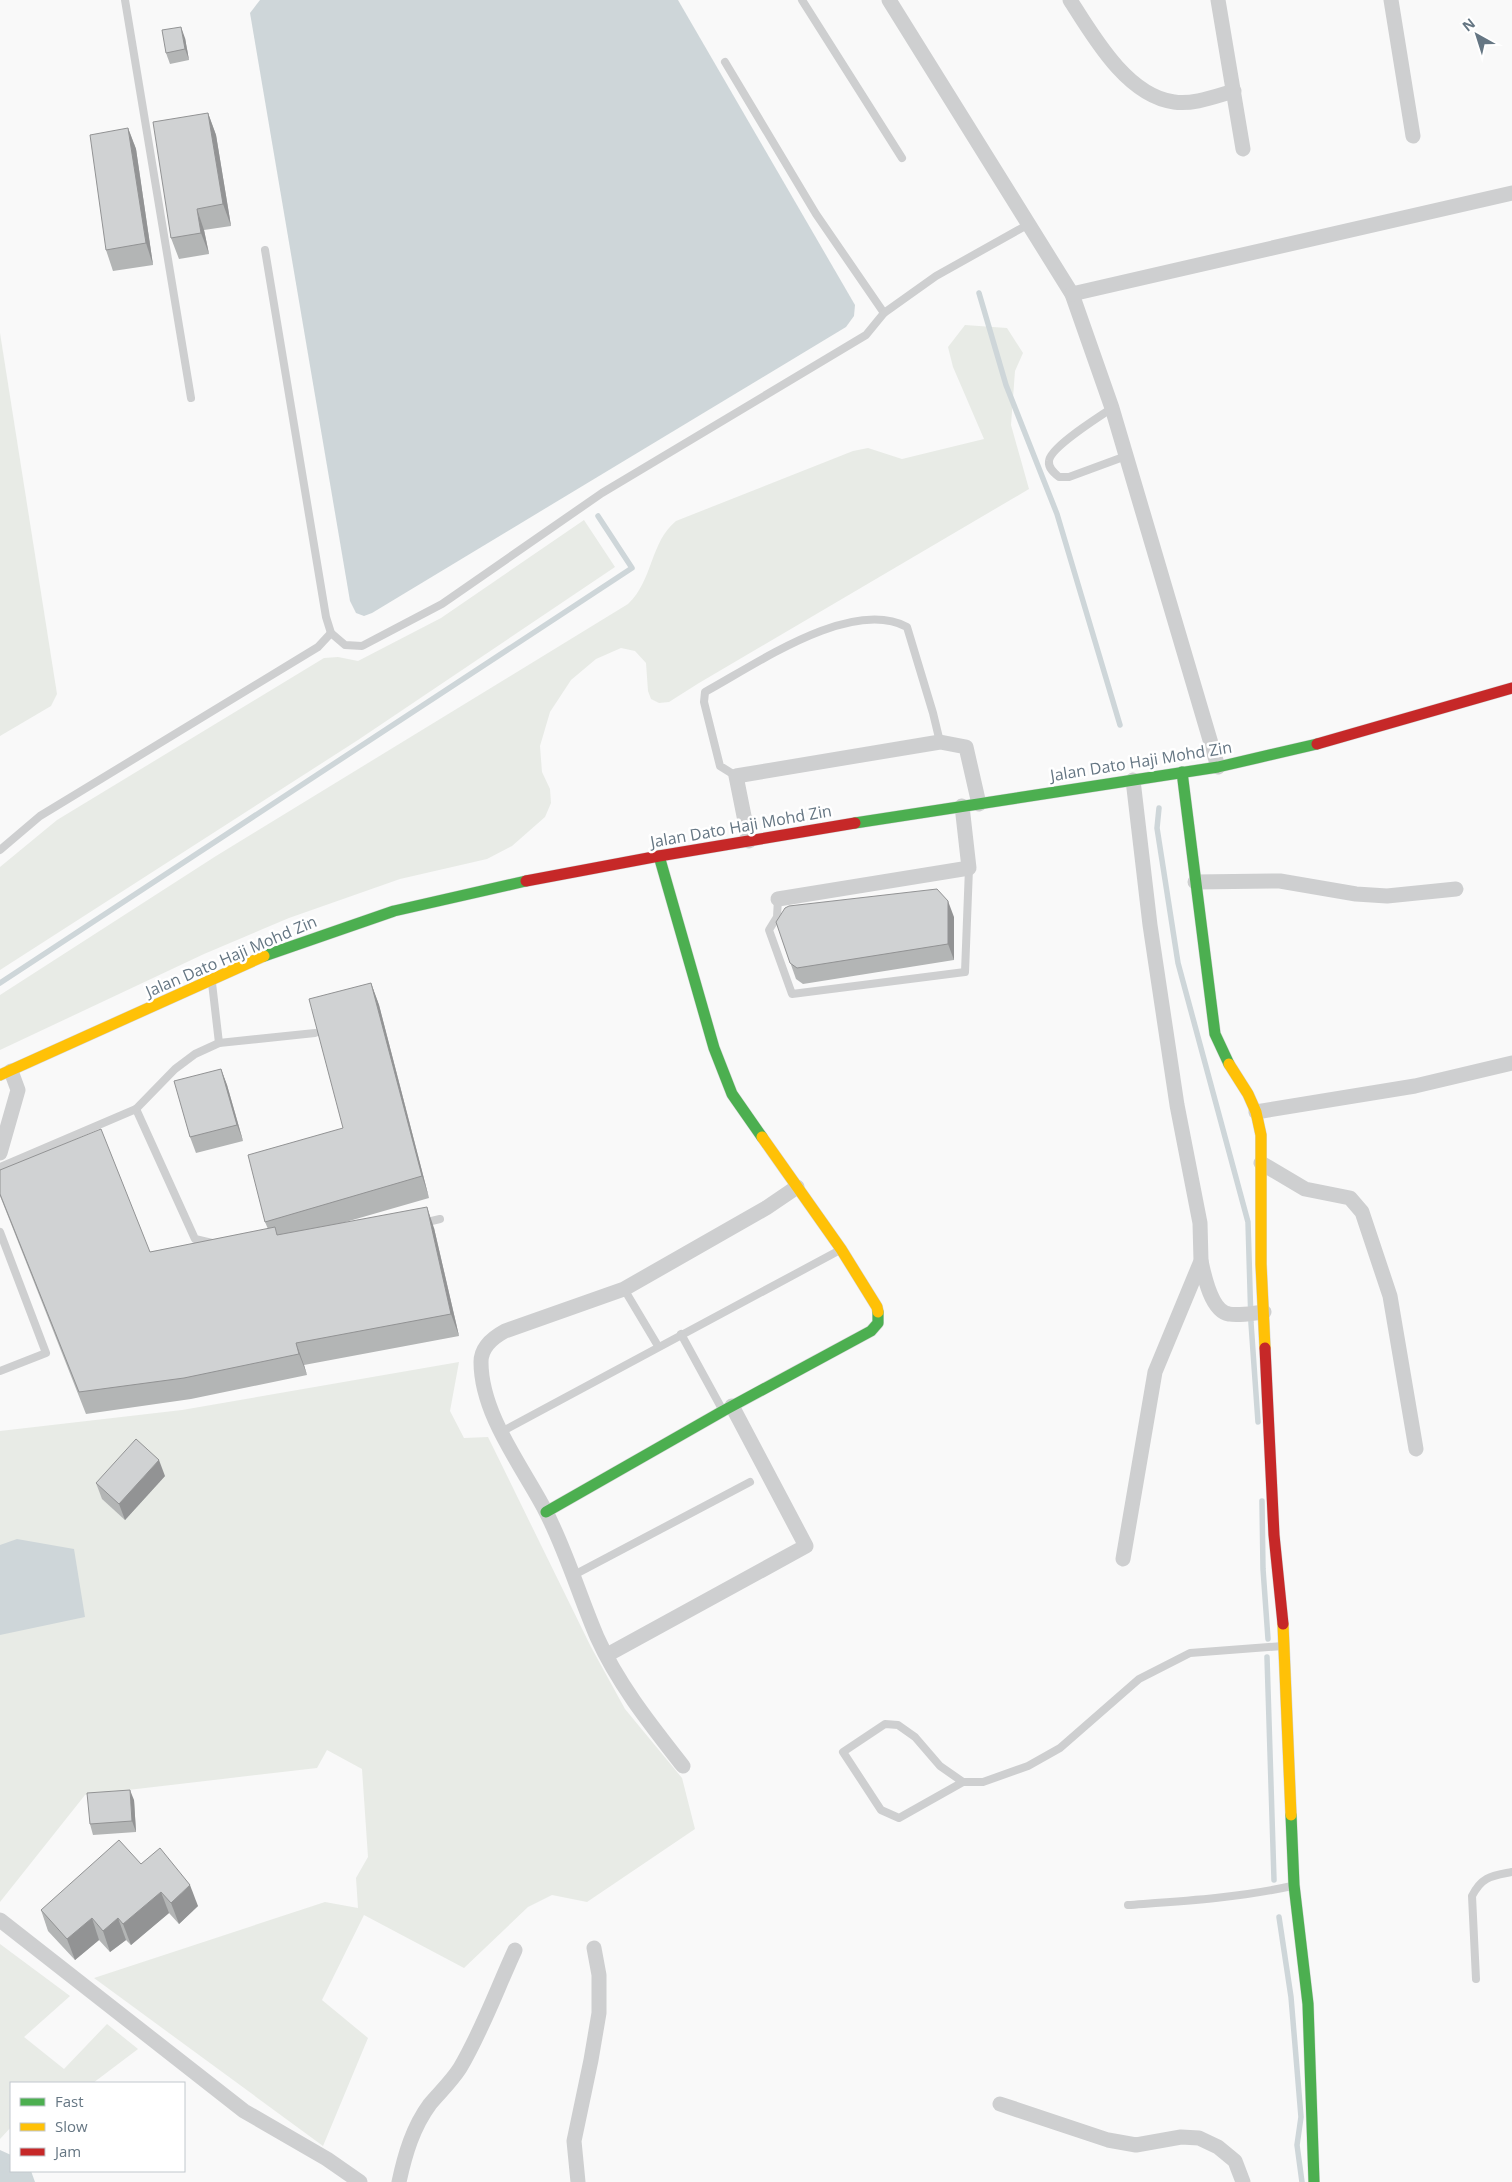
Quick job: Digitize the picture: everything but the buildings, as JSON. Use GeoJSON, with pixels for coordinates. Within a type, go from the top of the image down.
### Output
{"type":"FeatureCollection","features":[{"type":"Feature","properties":{"kind":"street"},"geometry":{"type":"LineString","coordinates":[[889,0],[1072,294],[1112,408],[1218,767]]}},
{"type":"Feature","properties":{"kind":"street"},"geometry":{"type":"LineString","coordinates":[[1070,0],[1092,35],[1113,62],[1134,84],[1152,97],[1175,103],[1234,92]]}},
{"type":"Feature","properties":{"kind":"street"},"geometry":{"type":"LineString","coordinates":[[1218,0],[1243,149]]}},
{"type":"Feature","properties":{"kind":"street"},"geometry":{"type":"LineString","coordinates":[[1391,0],[1412,136]]}},
{"type":"Feature","properties":{"kind":"street"},"geometry":{"type":"LineString","coordinates":[[1072,294],[1512,192]]}},
{"type":"Feature","properties":{"kind":"street","name":"Jalan Dato Haji Mohd Zin"},"geometry":{"type":"LineString","coordinates":[[6,1073],[211,979],[308,939],[394,911],[530,880],[659,856],[962,806],[1218,767],[1338,739],[1512,688]]}},
{"type":"Feature","properties":{"kind":"street"},"geometry":{"type":"LineString","coordinates":[[749,841],[736,776],[940,742],[966,747],[979,804]]}},
{"type":"Feature","properties":{"kind":"street"},"geometry":{"type":"LineString","coordinates":[[1182,772],[1195,882],[1208,965],[1215,1034],[1224,1055],[1248,1094],[1256,1112],[1261,1135],[1261,1312],[1274,1535],[1285,1646],[1294,1885],[1308,2004],[1314,2182]]}},
{"type":"Feature","properties":{"kind":"street"},"geometry":{"type":"LineString","coordinates":[[1133,780],[1150,925],[1177,1105],[1200,1223],[1201,1261],[1204,1276],[1213,1300],[1227,1314],[1261,1312]]}},
{"type":"Feature","properties":{"kind":"street"},"geometry":{"type":"LineString","coordinates":[[778,899],[969,868],[962,806]]}},
{"type":"Feature","properties":{"kind":"street"},"geometry":{"type":"LineString","coordinates":[[546,1512],[727,1408],[871,1331],[878,1325],[877,1307],[842,1249],[732,1094],[714,1048],[659,856]]}},
{"type":"Feature","properties":{"kind":"street"},"geometry":{"type":"LineString","coordinates":[[1195,882],[1280,881],[1356,894],[1387,896],[1456,890]]}},
{"type":"Feature","properties":{"kind":"street"},"geometry":{"type":"LineString","coordinates":[[1256,1112],[1415,1086],[1512,1063]]}},
{"type":"Feature","properties":{"kind":"street"},"geometry":{"type":"LineString","coordinates":[[0,1153],[18,1090],[6,1073]]}},
{"type":"Feature","properties":{"kind":"street"},"geometry":{"type":"LineString","coordinates":[[1261,1164],[1304,1189],[1350,1198],[1362,1212],[1390,1296],[1416,1449]]}},
{"type":"Feature","properties":{"kind":"street"},"geometry":{"type":"LineString","coordinates":[[683,1766],[636,1706],[598,1639],[546,1512],[501,1432],[492,1412],[482,1376],[481,1361],[484,1349],[492,1338],[505,1331],[624,1289],[766,1208],[797,1187]]}},
{"type":"Feature","properties":{"kind":"street"},"geometry":{"type":"LineString","coordinates":[[1124,1559],[1155,1372],[1201,1261]]}},
{"type":"Feature","properties":{"kind":"street"},"geometry":{"type":"LineString","coordinates":[[607,1655],[806,1546],[727,1408]]}},
{"type":"Feature","properties":{"kind":"street"},"geometry":{"type":"LineString","coordinates":[[0,1920],[244,2111],[327,2159],[360,2182]]}},
{"type":"Feature","properties":{"kind":"street"},"geometry":{"type":"LineString","coordinates":[[578,2182],[574,2141],[599,2013],[599,1975],[594,1948]]}},
{"type":"Feature","properties":{"kind":"street"},"geometry":{"type":"LineString","coordinates":[[400,2182],[405,2156],[418,2123],[431,2103],[458,2070],[469,2052],[515,1950]]}},
{"type":"Feature","properties":{"kind":"street"},"geometry":{"type":"LineString","coordinates":[[1000,2104],[1108,2140],[1136,2146],[1181,2137],[1198,2138],[1218,2147],[1235,2161],[1243,2182]]}},
{"type":"Feature","properties":{"kind":"lane"},"geometry":{"type":"LineString","coordinates":[[125,0],[191,398]]}},
{"type":"Feature","properties":{"kind":"lane"},"geometry":{"type":"LineString","coordinates":[[802,0],[902,158]]}},
{"type":"Feature","properties":{"kind":"lane"},"geometry":{"type":"LineString","coordinates":[[726,62],[816,214],[884,313]]}},
{"type":"Feature","properties":{"kind":"lane"},"geometry":{"type":"LineString","coordinates":[[265,250],[326,617],[331,633],[345,644],[362,646],[442,604],[602,493],[866,335],[884,313],[936,276],[1029,224]]}},
{"type":"Feature","properties":{"kind":"lane"},"geometry":{"type":"LineString","coordinates":[[1112,408],[1059,447],[1051,454],[1049,463],[1052,472],[1059,477],[1069,477],[1126,456]]}},
{"type":"Feature","properties":{"kind":"lane"},"geometry":{"type":"LineString","coordinates":[[736,776],[720,766],[704,702],[705,692],[816,631],[851,622],[894,620],[907,626],[940,742]]}},
{"type":"Feature","properties":{"kind":"lane"},"geometry":{"type":"LineString","coordinates":[[0,850],[40,816],[318,646],[331,633]]}},
{"type":"Feature","properties":{"kind":"lane"},"geometry":{"type":"LineString","coordinates":[[778,899],[777,917],[769,930],[792,994],[965,972],[969,868]]}},
{"type":"Feature","properties":{"kind":"lane"},"geometry":{"type":"LineString","coordinates":[[211,979],[219,1043]]}},
{"type":"Feature","properties":{"kind":"lane"},"geometry":{"type":"LineString","coordinates":[[0,1167],[136,1110],[153,1089],[175,1069],[195,1054],[219,1043],[315,1033]]}},
{"type":"Feature","properties":{"kind":"lane"},"geometry":{"type":"LineString","coordinates":[[136,1110],[195,1240],[220,1245]]}},
{"type":"Feature","properties":{"kind":"lane"},"geometry":{"type":"LineString","coordinates":[[412,1226],[440,1219]]}},
{"type":"Feature","properties":{"kind":"lane"},"geometry":{"type":"LineString","coordinates":[[0,1232],[46,1353],[0,1370]]}},
{"type":"Feature","properties":{"kind":"lane"},"geometry":{"type":"LineString","coordinates":[[501,1432],[658,1346],[842,1249]]}},
{"type":"Feature","properties":{"kind":"lane"},"geometry":{"type":"LineString","coordinates":[[624,1289],[658,1346]]}},
{"type":"Feature","properties":{"kind":"lane"},"geometry":{"type":"LineString","coordinates":[[681,1334],[727,1408]]}},
{"type":"Feature","properties":{"kind":"lane"},"geometry":{"type":"LineString","coordinates":[[572,1576],[750,1482]]}},
{"type":"Feature","properties":{"kind":"lane"},"geometry":{"type":"LineString","coordinates":[[963,1782],[940,1766],[915,1737],[898,1725],[886,1724],[843,1752],[881,1810],[899,1818],[963,1782],[983,1782],[1028,1766],[1060,1748],[1139,1679],[1190,1652],[1285,1646]]}},
{"type":"Feature","properties":{"kind":"lane"},"geometry":{"type":"LineString","coordinates":[[1476,1979],[1472,1896],[1477,1885],[1488,1877],[1512,1872]]}},
{"type":"Feature","properties":{"kind":"lane"},"geometry":{"type":"LineString","coordinates":[[1128,1905],[1256,1894],[1294,1885]]}},
{"type":"Feature","properties":{"kind":"shaded area"},"geometry":{"type":"Polygon","coordinates":[[[260,0],[678,0],[855,305],[854,316],[846,327],[372,613],[364,616],[356,613],[350,601],[250,13],[260,0]]]}},
{"type":"Feature","properties":{"kind":"shaded area"},"geometry":{"type":"Polygon","coordinates":[[[965,325],[1007,328],[1023,353],[1015,371],[1011,425],[1029,489],[669,702],[659,703],[651,699],[648,691],[646,663],[635,651],[621,648],[596,659],[571,680],[550,712],[540,746],[542,772],[550,789],[551,803],[545,817],[512,846],[487,859],[400,879],[289,918],[204,954],[0,1050],[0,995],[216,856],[628,604],[642,584],[661,540],[676,521],[853,451],[868,448],[902,459],[984,439],[953,367],[948,347],[965,325]]]}},
{"type":"Feature","properties":{"kind":"shaded area"},"geometry":{"type":"Polygon","coordinates":[[[0,333],[57,694],[51,706],[0,736],[0,333]]]}},
{"type":"Feature","properties":{"kind":"shaded area"},"geometry":{"type":"Polygon","coordinates":[[[584,520],[615,567],[358,740],[0,970],[0,867],[57,820],[324,658],[338,657],[358,661],[441,618],[584,520]]]}},
{"type":"Feature","properties":{"kind":"shaded area"},"geometry":{"type":"Polygon","coordinates":[[[459,1362],[450,1411],[464,1438],[488,1437],[591,1647],[625,1709],[682,1778],[695,1829],[587,1902],[552,1895],[528,1907],[464,1968],[364,1915],[322,2000],[368,2038],[323,2146],[94,1978],[325,1902],[358,1908],[356,1878],[368,1857],[362,1769],[327,1750],[317,1768],[85,1795],[0,1902],[0,1431],[182,1410],[459,1362]]]}},
{"type":"Feature","properties":{"kind":"shaded area"},"geometry":{"type":"Polygon","coordinates":[[[17,1539],[74,1549],[85,1617],[0,1635],[0,1545],[17,1539]]]}},
{"type":"Feature","properties":{"kind":"shaded area"},"geometry":{"type":"Polygon","coordinates":[[[0,1944],[70,1996],[24,2037],[64,2069],[107,2024],[138,2049],[94,2082],[10,2082],[10,2128],[0,2139],[0,1944]]]}},
{"type":"Feature","properties":{"kind":"shaded area"},"geometry":{"type":"Polygon","coordinates":[[[0,2150],[10,2155],[10,2172],[31,2172],[35,2182],[0,2182],[0,2150]]]}},
{"type":"Feature","properties":{"kind":"waterway"},"geometry":{"type":"LineString","coordinates":[[979,293],[1006,385],[1057,514],[1120,725]]}},
{"type":"Feature","properties":{"kind":"waterway"},"geometry":{"type":"LineString","coordinates":[[0,983],[632,568],[598,516]]}},
{"type":"Feature","properties":{"kind":"waterway"},"geometry":{"type":"LineString","coordinates":[[1159,808],[1157,828],[1178,963],[1248,1222],[1251,1323],[1258,1422]]}},
{"type":"Feature","properties":{"kind":"waterway"},"geometry":{"type":"LineString","coordinates":[[1262,1501],[1263,1569],[1268,1639]]}},
{"type":"Feature","properties":{"kind":"waterway"},"geometry":{"type":"LineString","coordinates":[[1267,1657],[1274,1880]]}},
{"type":"Feature","properties":{"kind":"waterway"},"geometry":{"type":"LineString","coordinates":[[1279,1917],[1291,1997],[1301,2117],[1297,2145],[1302,2182]]}},
{"type":"Feature","properties":{"kind":"traffic: fast"},"geometry":{"type":"LineString","coordinates":[[855,823],[1218,767],[1317,744]]}},
{"type":"Feature","properties":{"kind":"traffic: fast"},"geometry":{"type":"LineString","coordinates":[[1182,772],[1215,1034],[1229,1064]]}},
{"type":"Feature","properties":{"kind":"traffic: fast"},"geometry":{"type":"LineString","coordinates":[[659,856],[714,1048],[732,1094],[762,1137]]}},
{"type":"Feature","properties":{"kind":"traffic: fast"},"geometry":{"type":"LineString","coordinates":[[264,956],[394,911],[526,881]]}},
{"type":"Feature","properties":{"kind":"traffic: fast"},"geometry":{"type":"LineString","coordinates":[[546,1512],[723,1411],[871,1331],[878,1323],[878,1312]]}},
{"type":"Feature","properties":{"kind":"traffic: fast"},"geometry":{"type":"LineString","coordinates":[[1291,1815],[1294,1885],[1308,2004],[1314,2182]]}},
{"type":"Feature","properties":{"kind":"traffic: slow"},"geometry":{"type":"LineString","coordinates":[[0,1075],[264,956]]}},
{"type":"Feature","properties":{"kind":"traffic: slow"},"geometry":{"type":"LineString","coordinates":[[1229,1064],[1248,1094],[1256,1112],[1261,1135],[1261,1264],[1265,1348]]}},
{"type":"Feature","properties":{"kind":"traffic: slow"},"geometry":{"type":"LineString","coordinates":[[762,1137],[841,1249],[877,1307],[878,1312]]}},
{"type":"Feature","properties":{"kind":"traffic: slow"},"geometry":{"type":"LineString","coordinates":[[1283,1624],[1291,1815]]}},
{"type":"Feature","properties":{"kind":"traffic: jam"},"geometry":{"type":"LineString","coordinates":[[1317,744],[1512,688]]}},
{"type":"Feature","properties":{"kind":"traffic: jam"},"geometry":{"type":"LineString","coordinates":[[526,881],[659,856],[855,823]]}},
{"type":"Feature","properties":{"kind":"traffic: jam"},"geometry":{"type":"LineString","coordinates":[[1265,1348],[1274,1535],[1283,1624]]}}]}
